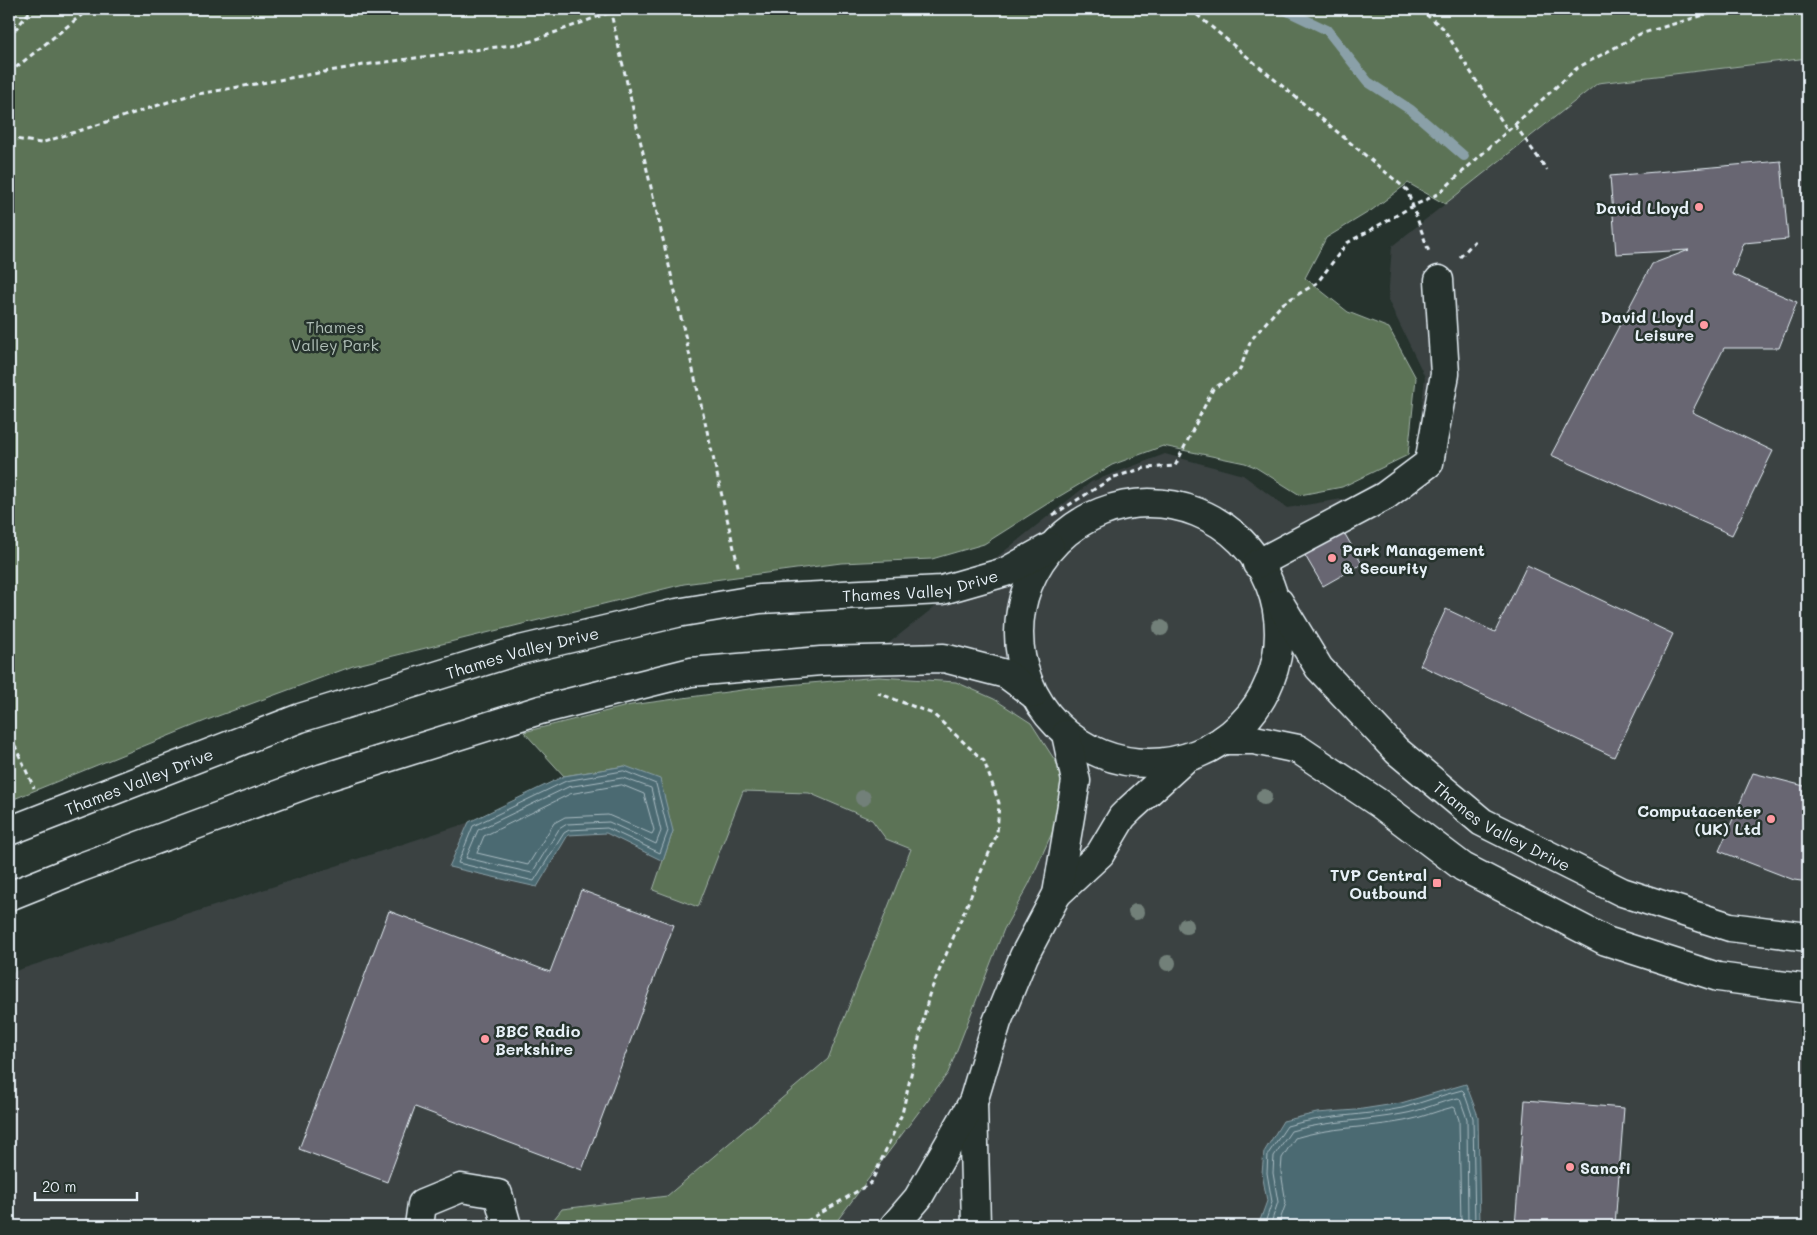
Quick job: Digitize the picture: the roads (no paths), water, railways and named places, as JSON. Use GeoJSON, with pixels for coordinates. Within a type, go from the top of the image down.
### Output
{"type":"FeatureCollection","features":[{"type":"Feature","properties":{"kind":"street"},"geometry":{"type":"LineString","coordinates":[[1257,564],[1385,496],[1429,463],[1445,374],[1439,280]]}},
{"type":"Feature","properties":{"kind":"street","name":"Thames Valley Drive"},"geometry":{"type":"LineString","coordinates":[[9,831],[300,718],[520,650],[677,613],[760,599],[942,590],[1005,572],[1050,547],[1093,514],[1129,503],[1178,505],[1218,522],[1246,545],[1319,668],[1397,751],[1482,822],[1622,892],[1730,927],[1808,938]]}},
{"type":"Feature","properties":{"kind":"street"},"geometry":{"type":"LineString","coordinates":[[1032,694],[1020,655],[1024,591],[1050,547]]}},
{"type":"Feature","properties":{"kind":"street"},"geometry":{"type":"LineString","coordinates":[[1057,894],[1100,854],[1122,817],[1130,809],[1186,758],[1223,740],[1254,711],[1274,672],[1280,640],[1274,594]]}},
{"type":"Feature","properties":{"kind":"street"},"geometry":{"type":"LineString","coordinates":[[9,896],[78,868],[323,778],[540,710],[691,672],[821,661],[944,658],[1006,674],[1032,694],[1066,734],[1111,757],[1140,763],[1186,758]]}},
{"type":"Feature","properties":{"kind":"street"},"geometry":{"type":"LineString","coordinates":[[894,1226],[918,1198],[973,1102],[997,1022],[1024,956],[1057,894],[1076,781],[1066,734]]}},
{"type":"Feature","properties":{"kind":"street"},"geometry":{"type":"LineString","coordinates":[[1223,740],[1254,740],[1298,750],[1380,804],[1463,867],[1606,942],[1718,977],[1808,989]]}},
{"type":"Feature","properties":{"kind":"street"},"geometry":{"type":"LineString","coordinates":[[973,1102],[976,1226]]}},
{"type":"Feature","properties":{"kind":"street"},"geometry":{"type":"LineString","coordinates":[[419,1226],[422,1204],[461,1188],[498,1194],[507,1226]]}},
{"type":"Feature","properties":{"kind":"water"},"geometry":{"type":"Polygon","coordinates":[[[625,766],[660,779],[673,831],[663,861],[606,833],[568,835],[537,887],[449,867],[469,822],[564,776],[625,766]]]}},
{"type":"Feature","properties":{"kind":"water"},"geometry":{"type":"Polygon","coordinates":[[[1466,1084],[1478,1116],[1480,1226],[1258,1226],[1267,1201],[1262,1173],[1264,1152],[1283,1121],[1317,1113],[1356,1110],[1401,1103],[1466,1084]]]}},
{"type":"Feature","properties":{"kind":"waterway"},"geometry":{"type":"LineString","coordinates":[[1283,9],[1327,30],[1368,82],[1411,110],[1464,156]]}},
{"type":"Feature","properties":{"kind":"place","name":"David Lloyd"},"geometry":{"type":"Point","coordinates":[1699,207]}},
{"type":"Feature","properties":{"kind":"place","name":"David Lloyd Leisure"},"geometry":{"type":"Point","coordinates":[1704,325]}},
{"type":"Feature","properties":{"kind":"place","name":"Park Management & Security"},"geometry":{"type":"Point","coordinates":[1332,558]}},
{"type":"Feature","properties":{"kind":"place","name":"Computacenter (UK) Ltd"},"geometry":{"type":"Point","coordinates":[1771,819]}},
{"type":"Feature","properties":{"kind":"place","name":"TVP Central Outbound"},"geometry":{"type":"Point","coordinates":[1437,883]}},
{"type":"Feature","properties":{"kind":"place","name":"BBC Radio Berkshire"},"geometry":{"type":"Point","coordinates":[485,1039]}},
{"type":"Feature","properties":{"kind":"place","name":"Sanofi"},"geometry":{"type":"Point","coordinates":[1570,1167]}},
{"type":"Feature","properties":{"kind":"park label","name":"Thames Valley Park"},"geometry":{"type":"Point","coordinates":[335,335]}}]}
